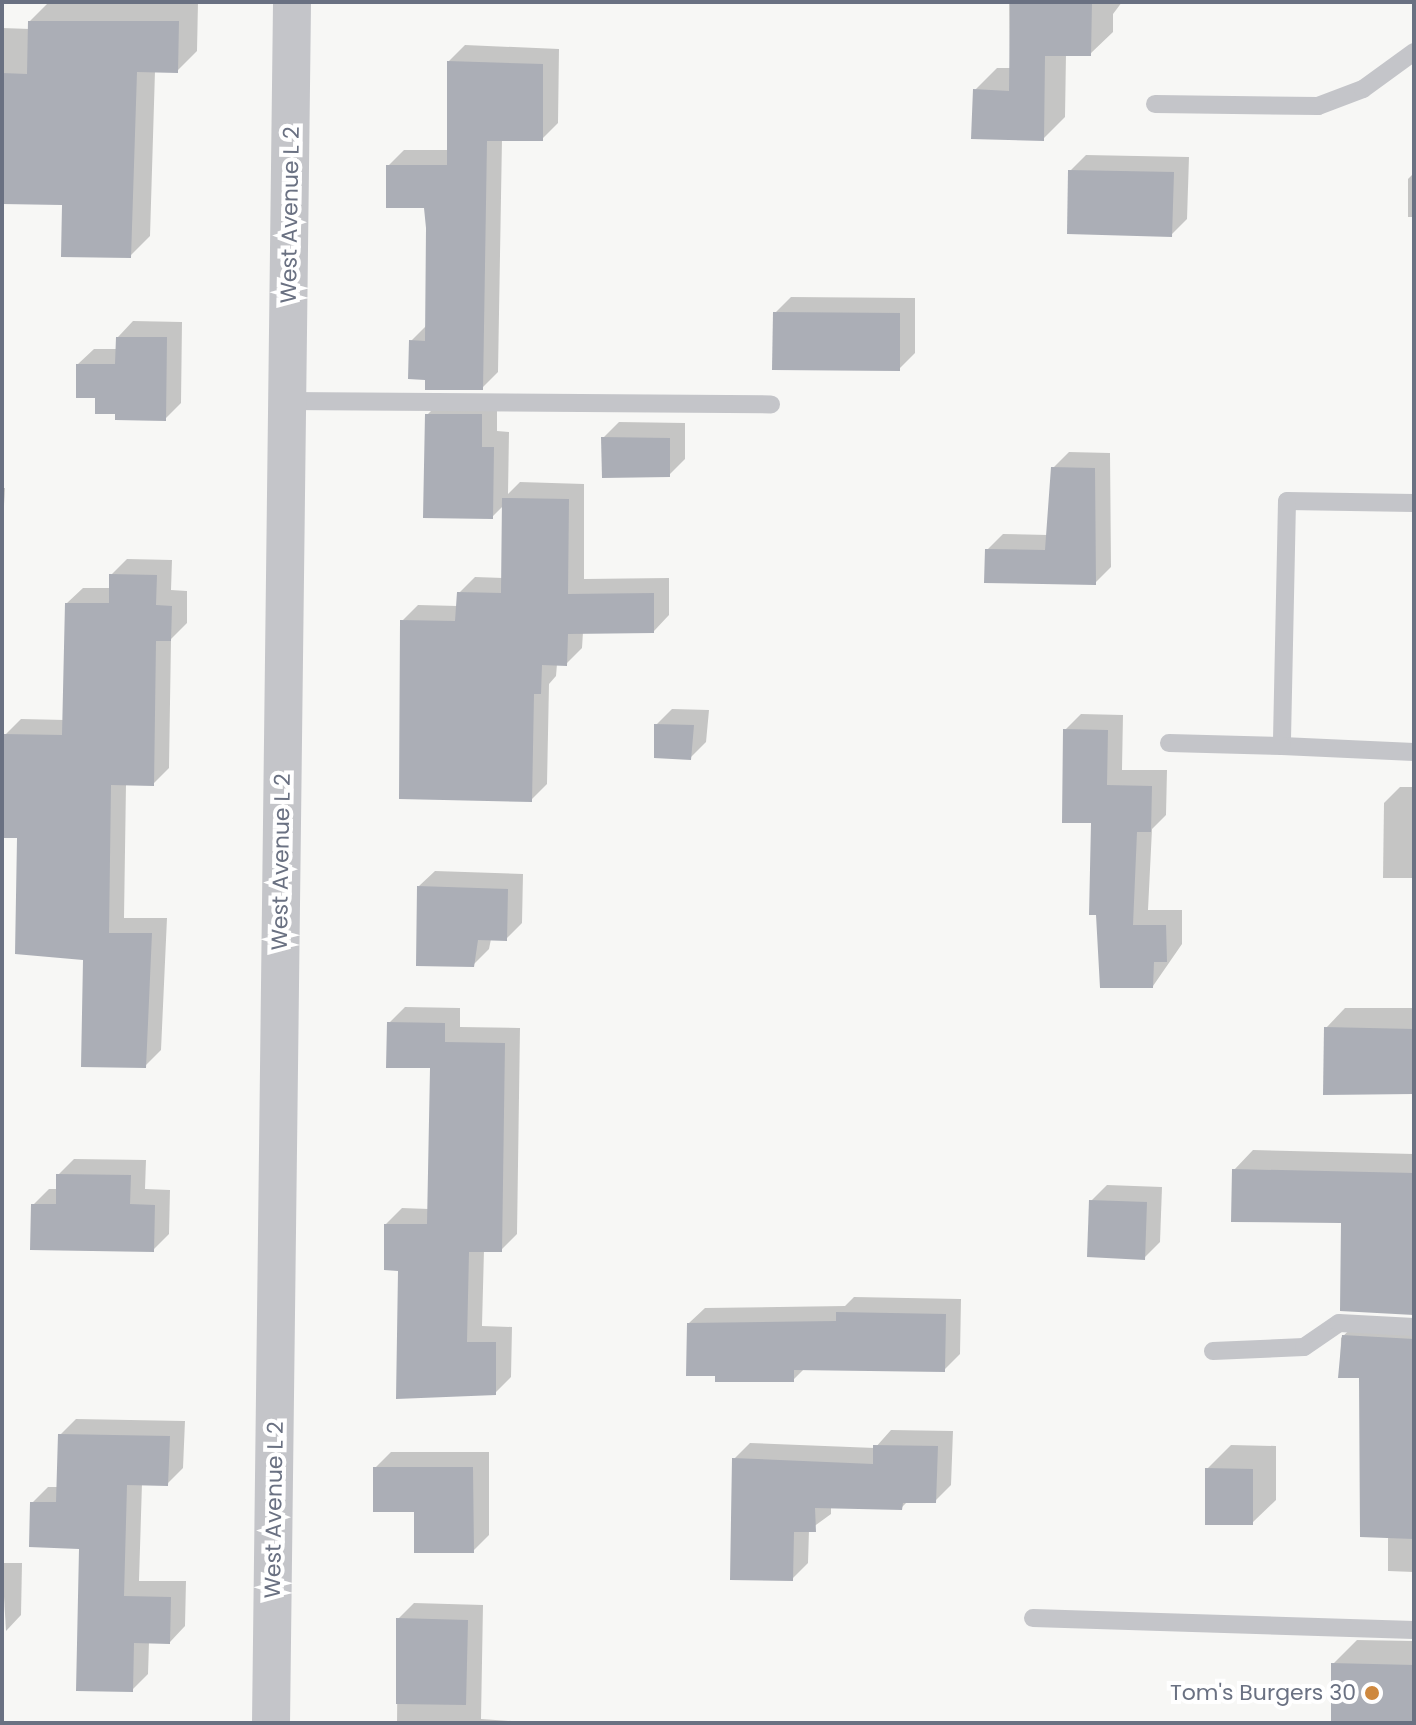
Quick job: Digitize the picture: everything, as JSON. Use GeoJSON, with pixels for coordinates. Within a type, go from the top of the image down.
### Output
{"type":"FeatureCollection","features":[{"type":"Feature","properties":{"kind":"street","name":"West Avenue L 2"},"geometry":{"type":"LineString","coordinates":[[271,1723],[292,2]]}},
{"type":"Feature","properties":{"kind":"lane"},"geometry":{"type":"LineString","coordinates":[[1155,104],[1318,106],[1363,89],[1399,69],[1414,52]]}},
{"type":"Feature","properties":{"kind":"lane"},"geometry":{"type":"LineString","coordinates":[[287,401],[771,404]]}},
{"type":"Feature","properties":{"kind":"lane"},"geometry":{"type":"LineString","coordinates":[[1282,746],[1287,501],[1414,503]]}},
{"type":"Feature","properties":{"kind":"lane"},"geometry":{"type":"LineString","coordinates":[[1169,743],[1414,752]]}},
{"type":"Feature","properties":{"kind":"lane"},"geometry":{"type":"LineString","coordinates":[[1213,1351],[1304,1347],[1339,1323],[1414,1327]]}},
{"type":"Feature","properties":{"kind":"lane"},"geometry":{"type":"LineString","coordinates":[[1033,1618],[1414,1630]]}},
{"type":"Feature","properties":{"kind":"building"},"geometry":{"type":"Polygon","coordinates":[[[1010,2],[1092,2],[1091,56],[1045,56],[1044,141],[971,139],[973,89],[1009,91],[1010,2]]]}},
{"type":"Feature","properties":{"kind":"building"},"geometry":{"type":"Polygon","coordinates":[[[28,21],[179,21],[178,73],[137,72],[131,258],[61,257],[62,205],[2,204],[2,73],[27,74],[28,21]]]}},
{"type":"Feature","properties":{"kind":"building"},"geometry":{"type":"Polygon","coordinates":[[[447,61],[543,64],[543,141],[487,141],[483,390],[425,390],[425,380],[408,379],[409,340],[425,341],[424,208],[386,208],[386,165],[447,165],[447,61]]]}},
{"type":"Feature","properties":{"kind":"building"},"geometry":{"type":"Polygon","coordinates":[[[1068,170],[1174,172],[1172,237],[1067,234],[1068,170]]]}},
{"type":"Feature","properties":{"kind":"building"},"geometry":{"type":"Polygon","coordinates":[[[773,312],[900,313],[900,371],[772,370],[773,312]]]}},
{"type":"Feature","properties":{"kind":"building"},"geometry":{"type":"Polygon","coordinates":[[[116,337],[167,337],[166,421],[115,420],[115,414],[95,414],[95,398],[76,398],[76,364],[115,364],[116,337]]]}},
{"type":"Feature","properties":{"kind":"building"},"geometry":{"type":"Polygon","coordinates":[[[425,414],[482,414],[482,447],[494,447],[493,519],[423,518],[425,414]]]}},
{"type":"Feature","properties":{"kind":"building"},"geometry":{"type":"Polygon","coordinates":[[[601,437],[670,438],[670,477],[602,478],[601,437]]]}},
{"type":"Feature","properties":{"kind":"building"},"geometry":{"type":"Polygon","coordinates":[[[1051,467],[1095,468],[1096,585],[984,583],[985,549],[1045,550],[1051,467]]]}},
{"type":"Feature","properties":{"kind":"building"},"geometry":{"type":"Polygon","coordinates":[[[502,498],[569,499],[568,594],[654,593],[654,633],[568,634],[567,666],[542,665],[541,694],[534,694],[532,802],[399,799],[400,620],[455,621],[457,592],[501,593],[502,498]]]}},
{"type":"Feature","properties":{"kind":"building"},"geometry":{"type":"Polygon","coordinates":[[[109,574],[157,575],[156,605],[172,606],[171,641],[156,641],[154,786],[111,785],[109,933],[152,933],[146,1068],[81,1067],[83,960],[15,954],[17,838],[2,838],[3,734],[62,735],[65,603],[109,603],[109,574]]]}},
{"type":"Feature","properties":{"kind":"building"},"geometry":{"type":"Polygon","coordinates":[[[654,724],[694,725],[691,760],[654,758],[654,724]]]}},
{"type":"Feature","properties":{"kind":"building"},"geometry":{"type":"Polygon","coordinates":[[[1063,729],[1108,730],[1107,785],[1152,786],[1151,832],[1137,832],[1133,925],[1166,925],[1167,962],[1154,962],[1153,988],[1100,988],[1096,915],[1089,915],[1091,823],[1062,823],[1063,729]]]}},
{"type":"Feature","properties":{"kind":"building"},"geometry":{"type":"Polygon","coordinates":[[[417,886],[508,889],[507,941],[478,940],[474,967],[416,966],[417,886]]]}},
{"type":"Feature","properties":{"kind":"building"},"geometry":{"type":"Polygon","coordinates":[[[387,1022],[445,1023],[445,1042],[505,1043],[502,1252],[469,1252],[467,1342],[496,1342],[496,1395],[396,1399],[398,1271],[384,1270],[384,1224],[427,1224],[430,1068],[386,1068],[387,1022]]]}},
{"type":"Feature","properties":{"kind":"building"},"geometry":{"type":"Polygon","coordinates":[[[1324,1027],[1414,1029],[1414,1094],[1323,1095],[1324,1027]]]}},
{"type":"Feature","properties":{"kind":"building"},"geometry":{"type":"Polygon","coordinates":[[[1232,1169],[1414,1173],[1414,1315],[1340,1311],[1341,1223],[1231,1222],[1232,1169]]]}},
{"type":"Feature","properties":{"kind":"building"},"geometry":{"type":"Polygon","coordinates":[[[56,1174],[131,1175],[130,1204],[155,1205],[154,1252],[30,1250],[31,1204],[56,1204],[56,1174]]]}},
{"type":"Feature","properties":{"kind":"building"},"geometry":{"type":"Polygon","coordinates":[[[1089,1200],[1147,1202],[1145,1260],[1087,1257],[1089,1200]]]}},
{"type":"Feature","properties":{"kind":"building"},"geometry":{"type":"Polygon","coordinates":[[[836,1312],[946,1314],[945,1372],[794,1370],[794,1382],[715,1382],[715,1376],[686,1376],[687,1323],[836,1321],[836,1312]]]}},
{"type":"Feature","properties":{"kind":"building"},"geometry":{"type":"Polygon","coordinates":[[[1342,1335],[1414,1339],[1414,1539],[1360,1537],[1359,1378],[1338,1378],[1342,1335]]]}},
{"type":"Feature","properties":{"kind":"building"},"geometry":{"type":"Polygon","coordinates":[[[58,1434],[170,1436],[168,1486],[127,1485],[124,1596],[171,1597],[170,1644],[134,1643],[133,1692],[76,1691],[79,1549],[29,1547],[30,1502],[56,1502],[58,1434]]]}},
{"type":"Feature","properties":{"kind":"building"},"geometry":{"type":"Polygon","coordinates":[[[873,1445],[938,1446],[936,1503],[903,1503],[902,1510],[815,1508],[816,1532],[794,1532],[793,1581],[730,1580],[732,1458],[873,1464],[873,1445]]]}},
{"type":"Feature","properties":{"kind":"building"},"geometry":{"type":"Polygon","coordinates":[[[373,1467],[473,1467],[474,1553],[414,1553],[414,1512],[373,1512],[373,1467]]]}},
{"type":"Feature","properties":{"kind":"building"},"geometry":{"type":"Polygon","coordinates":[[[1205,1468],[1253,1469],[1253,1525],[1205,1525],[1205,1468]]]}},
{"type":"Feature","properties":{"kind":"building"},"geometry":{"type":"Polygon","coordinates":[[[396,1618],[468,1620],[466,1705],[396,1704],[396,1618]]]}},
{"type":"Feature","properties":{"kind":"building","name":"Tom's Burgers 30"},"geometry":{"type":"Polygon","coordinates":[[[1331,1663],[1414,1665],[1414,1723],[1331,1723],[1331,1663]]]}},
{"type":"Feature","properties":{"kind":"place","name":"Tom's Burgers 30"},"geometry":{"type":"Point","coordinates":[1372,1693]}}]}
